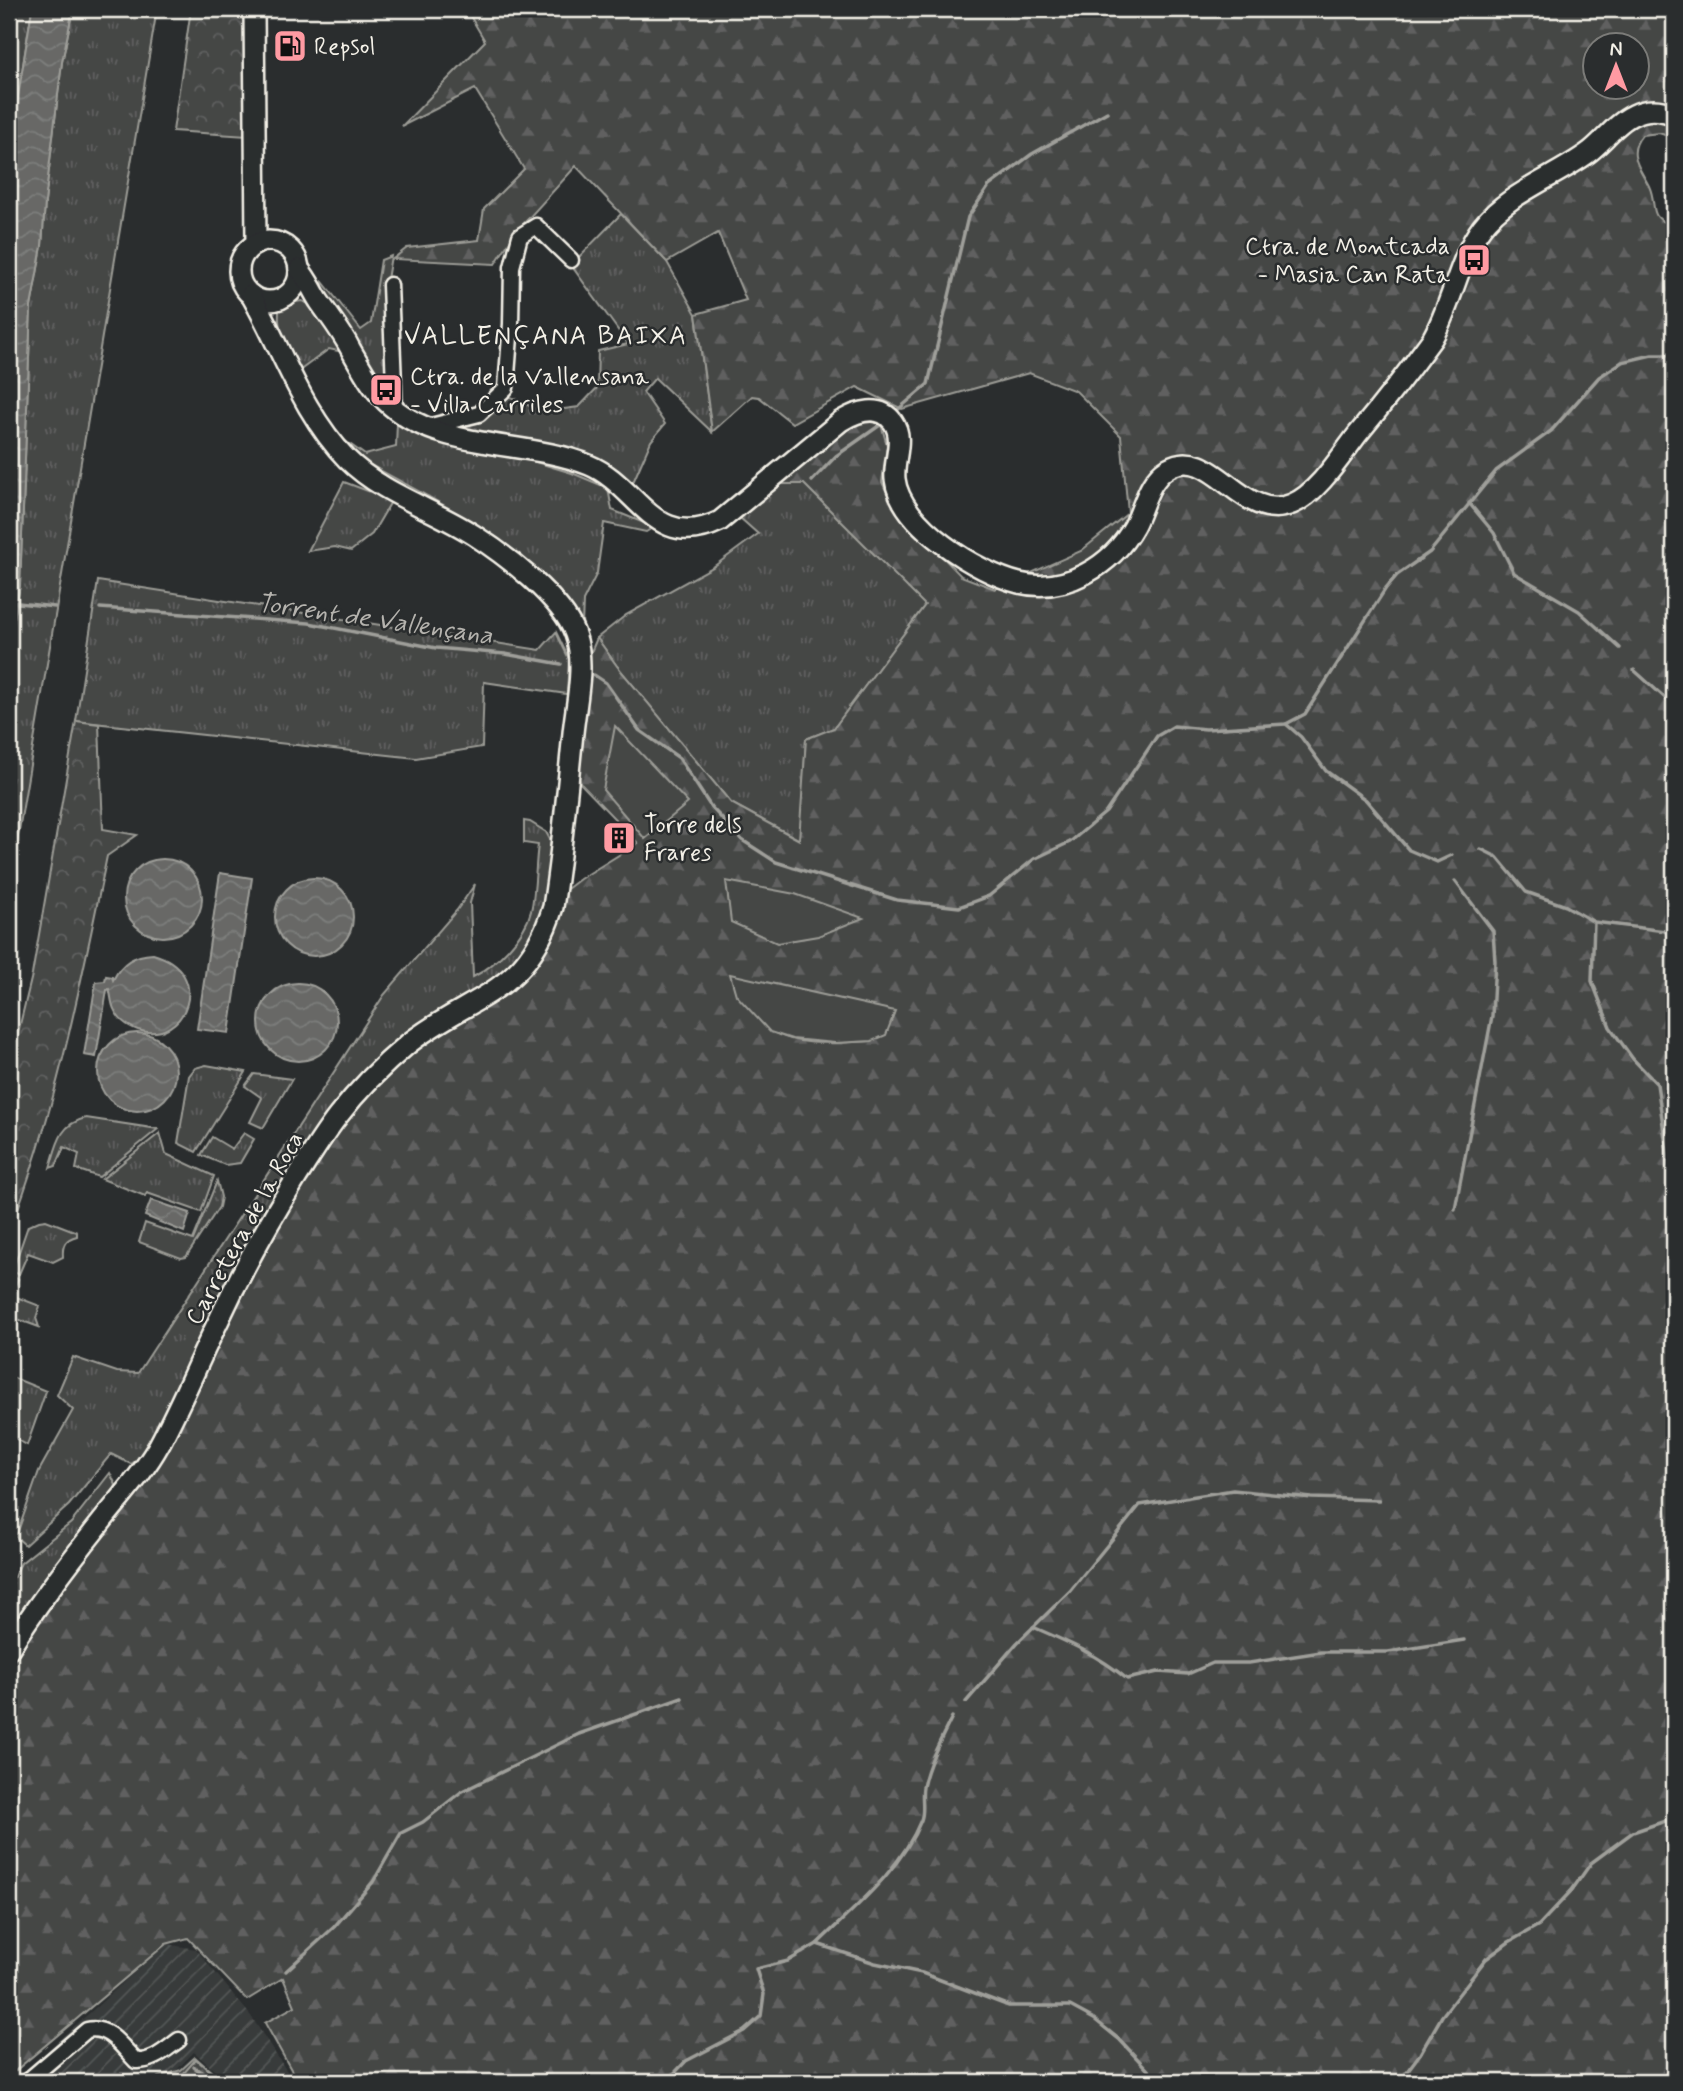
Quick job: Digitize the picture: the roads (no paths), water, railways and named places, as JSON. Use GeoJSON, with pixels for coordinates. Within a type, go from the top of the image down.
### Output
{"type":"FeatureCollection","features":[{"type":"Feature","properties":{"kind":"street"},"geometry":{"type":"LineString","coordinates":[[254,9],[256,201],[265,243]]}},
{"type":"Feature","properties":{"kind":"street"},"geometry":{"type":"LineString","coordinates":[[268,324],[242,285],[240,265],[246,253],[265,243],[292,251],[299,269],[342,333],[373,386],[395,409],[428,428],[586,464],[610,477],[658,521],[683,530],[698,529],[720,521],[841,421],[861,412],[873,410],[883,413],[892,420],[899,439],[895,480],[897,491],[906,506],[943,545],[974,565],[1019,583],[1039,586],[1060,583],[1079,577],[1107,561],[1134,526],[1159,475],[1171,467],[1182,464],[1201,466],[1247,499],[1262,506],[1292,504],[1307,495],[1432,339],[1444,318],[1475,237],[1490,218],[1506,204],[1588,153],[1629,117],[1655,110],[1674,115]]}},
{"type":"Feature","properties":{"kind":"street"},"geometry":{"type":"LineString","coordinates":[[428,428],[479,414],[506,388],[512,267],[520,236],[536,226],[571,260]]}},
{"type":"Feature","properties":{"kind":"street"},"geometry":{"type":"LineString","coordinates":[[251,295],[266,301],[282,298],[293,289],[299,269]]}},
{"type":"Feature","properties":{"kind":"street"},"geometry":{"type":"LineString","coordinates":[[390,285],[395,409]]}},
{"type":"Feature","properties":{"kind":"street"},"geometry":{"type":"LineString","coordinates":[[293,289],[319,301]]}},
{"type":"Feature","properties":{"kind":"street"},"geometry":{"type":"LineString","coordinates":[[268,324],[274,300]]}},
{"type":"Feature","properties":{"kind":"street","name":"Carretera de la Roca"},"geometry":{"type":"LineString","coordinates":[[9,1649],[47,1592],[158,1447],[243,1270],[276,1212],[337,1117],[361,1089],[408,1044],[436,1024],[504,985],[535,949],[553,907],[579,672],[578,645],[570,623],[546,593],[497,550],[470,532],[367,477],[345,457],[317,420],[273,340],[268,324]]}},
{"type":"Feature","properties":{"kind":"street"},"geometry":{"type":"LineString","coordinates":[[26,2082],[87,2030],[103,2029],[136,2062],[145,2062],[179,2040]]}},
{"type":"Feature","properties":{"kind":"water"},"geometry":{"type":"Polygon","coordinates":[[[32,9],[73,9],[62,62],[42,246],[31,307],[20,585],[9,647],[9,153],[32,9]]]}},
{"type":"Feature","properties":{"kind":"water"},"geometry":{"type":"Polygon","coordinates":[[[163,859],[178,862],[191,870],[199,883],[202,898],[199,913],[191,926],[178,934],[163,937],[148,934],[135,926],[127,913],[124,898],[127,883],[135,870],[148,862],[163,859]]]}},
{"type":"Feature","properties":{"kind":"water"},"geometry":{"type":"Polygon","coordinates":[[[220,873],[252,878],[229,1033],[197,1029],[220,873]]]}},
{"type":"Feature","properties":{"kind":"water"},"geometry":{"type":"Polygon","coordinates":[[[314,878],[329,881],[342,889],[350,902],[353,917],[350,932],[342,945],[329,953],[314,956],[299,953],[286,945],[278,932],[275,917],[278,902],[286,889],[299,881],[314,878]]]}},
{"type":"Feature","properties":{"kind":"water"},"geometry":{"type":"Polygon","coordinates":[[[153,954],[172,963],[184,975],[188,990],[187,1004],[180,1017],[169,1027],[155,1032],[138,1030],[118,1016],[109,989],[96,1057],[84,1055],[96,982],[105,981],[106,976],[112,977],[113,980],[120,968],[129,961],[153,954]]]}},
{"type":"Feature","properties":{"kind":"water"},"geometry":{"type":"Polygon","coordinates":[[[298,983],[313,986],[326,994],[334,1007],[337,1022],[334,1037],[326,1050],[313,1058],[298,1061],[283,1058],[270,1050],[262,1037],[259,1022],[262,1007],[270,994],[283,986],[298,983]]]}},
{"type":"Feature","properties":{"kind":"water"},"geometry":{"type":"Polygon","coordinates":[[[137,1033],[152,1036],[165,1044],[173,1057],[176,1072],[173,1087],[165,1100],[152,1108],[137,1111],[122,1108],[109,1100],[101,1087],[98,1072],[101,1057],[109,1044],[122,1036],[137,1033]]]}},
{"type":"Feature","properties":{"kind":"water"},"geometry":{"type":"Polygon","coordinates":[[[151,1200],[190,1213],[184,1232],[145,1216],[151,1200]]]}},
{"type":"Feature","properties":{"kind":"waterway"},"geometry":{"type":"LineString","coordinates":[[894,413],[928,384],[968,217],[989,186],[1032,154],[1107,112]]}},
{"type":"Feature","properties":{"kind":"waterway","name":"Torrent de Vallençana"},"geometry":{"type":"LineString","coordinates":[[594,675],[606,683],[639,730],[679,758],[711,807],[742,840],[776,862],[897,900],[959,907],[989,896],[1034,859],[1070,842],[1106,812],[1157,736],[1174,726],[1206,729],[1286,724],[1305,714],[1386,588],[1397,575],[1430,552],[1496,471],[1551,431],[1599,377],[1622,362],[1652,355],[1674,355]]}},
{"type":"Feature","properties":{"kind":"waterway"},"geometry":{"type":"LineString","coordinates":[[812,481],[836,456],[883,423]]}},
{"type":"Feature","properties":{"kind":"waterway"},"geometry":{"type":"LineString","coordinates":[[1469,503],[1494,533],[1514,573],[1579,611],[1620,648]]}},
{"type":"Feature","properties":{"kind":"waterway","name":"Torrent de Vallençana"},"geometry":{"type":"LineString","coordinates":[[9,602],[55,607]]}},
{"type":"Feature","properties":{"kind":"waterway","name":"Torrent de Vallençana"},"geometry":{"type":"LineString","coordinates":[[100,608],[309,623],[436,648],[505,654],[561,664]]}},
{"type":"Feature","properties":{"kind":"waterway"},"geometry":{"type":"LineString","coordinates":[[1634,670],[1674,706]]}},
{"type":"Feature","properties":{"kind":"waterway"},"geometry":{"type":"LineString","coordinates":[[1286,724],[1301,737],[1326,771],[1366,800],[1409,850],[1437,862],[1452,855]]}},
{"type":"Feature","properties":{"kind":"waterway"},"geometry":{"type":"LineString","coordinates":[[1481,849],[1497,857],[1526,892],[1566,906],[1594,922],[1665,931],[1674,938]]}},
{"type":"Feature","properties":{"kind":"waterway"},"geometry":{"type":"LineString","coordinates":[[1455,881],[1493,931],[1495,961],[1492,1016],[1455,1209]]}},
{"type":"Feature","properties":{"kind":"waterway"},"geometry":{"type":"LineString","coordinates":[[1594,922],[1592,981],[1610,1027],[1633,1059],[1657,1084],[1674,1199]]}},
{"type":"Feature","properties":{"kind":"waterway"},"geometry":{"type":"LineString","coordinates":[[966,1702],[1017,1643],[1070,1591],[1140,1505],[1233,1490],[1312,1498],[1379,1500]]}},
{"type":"Feature","properties":{"kind":"waterway"},"geometry":{"type":"LineString","coordinates":[[1033,1627],[1094,1656],[1127,1679],[1158,1672],[1188,1674],[1213,1663],[1249,1663],[1321,1652],[1388,1652],[1464,1640]]}},
{"type":"Feature","properties":{"kind":"waterway"},"geometry":{"type":"LineString","coordinates":[[286,1971],[334,1927],[373,1882],[401,1833],[423,1822],[461,1792],[579,1734],[682,1698]]}},
{"type":"Feature","properties":{"kind":"waterway"},"geometry":{"type":"LineString","coordinates":[[817,1944],[876,1887],[902,1855],[922,1816],[923,1787],[928,1769],[952,1717]]}},
{"type":"Feature","properties":{"kind":"waterway"},"geometry":{"type":"LineString","coordinates":[[1399,2082],[1420,2054],[1442,2016],[1486,1959],[1539,1925],[1572,1890],[1591,1863],[1633,1832],[1674,1818]]}},
{"type":"Feature","properties":{"kind":"waterway"},"geometry":{"type":"LineString","coordinates":[[666,2082],[686,2061],[744,2031],[761,2016],[764,1994],[756,1969],[788,1961],[817,1944],[875,1963],[922,1973],[1009,2006],[1070,2006],[1094,2019],[1120,2040],[1159,2082]]}},
{"type":"Feature","properties":{"kind":"waterway"},"geometry":{"type":"LineString","coordinates":[[194,2067],[212,2082]]}},
{"type":"Feature","properties":{"kind":"place","name":"Repsol"},"geometry":{"type":"Point","coordinates":[290,46]}},
{"type":"Feature","properties":{"kind":"place","name":"Ctra. de Montcada - Masia Can Rata"},"geometry":{"type":"Point","coordinates":[1474,260]}},
{"type":"Feature","properties":{"kind":"place","name":"Ctra. de la Vallensana - Villa Carriles"},"geometry":{"type":"Point","coordinates":[386,390]}},
{"type":"Feature","properties":{"kind":"place","name":"Torre dels Frares"},"geometry":{"type":"Point","coordinates":[619,838]}},
{"type":"Feature","properties":{"kind":"district","name":"VALLENÇANA BAIXA"},"geometry":{"type":"Point","coordinates":[546,335]}}]}
